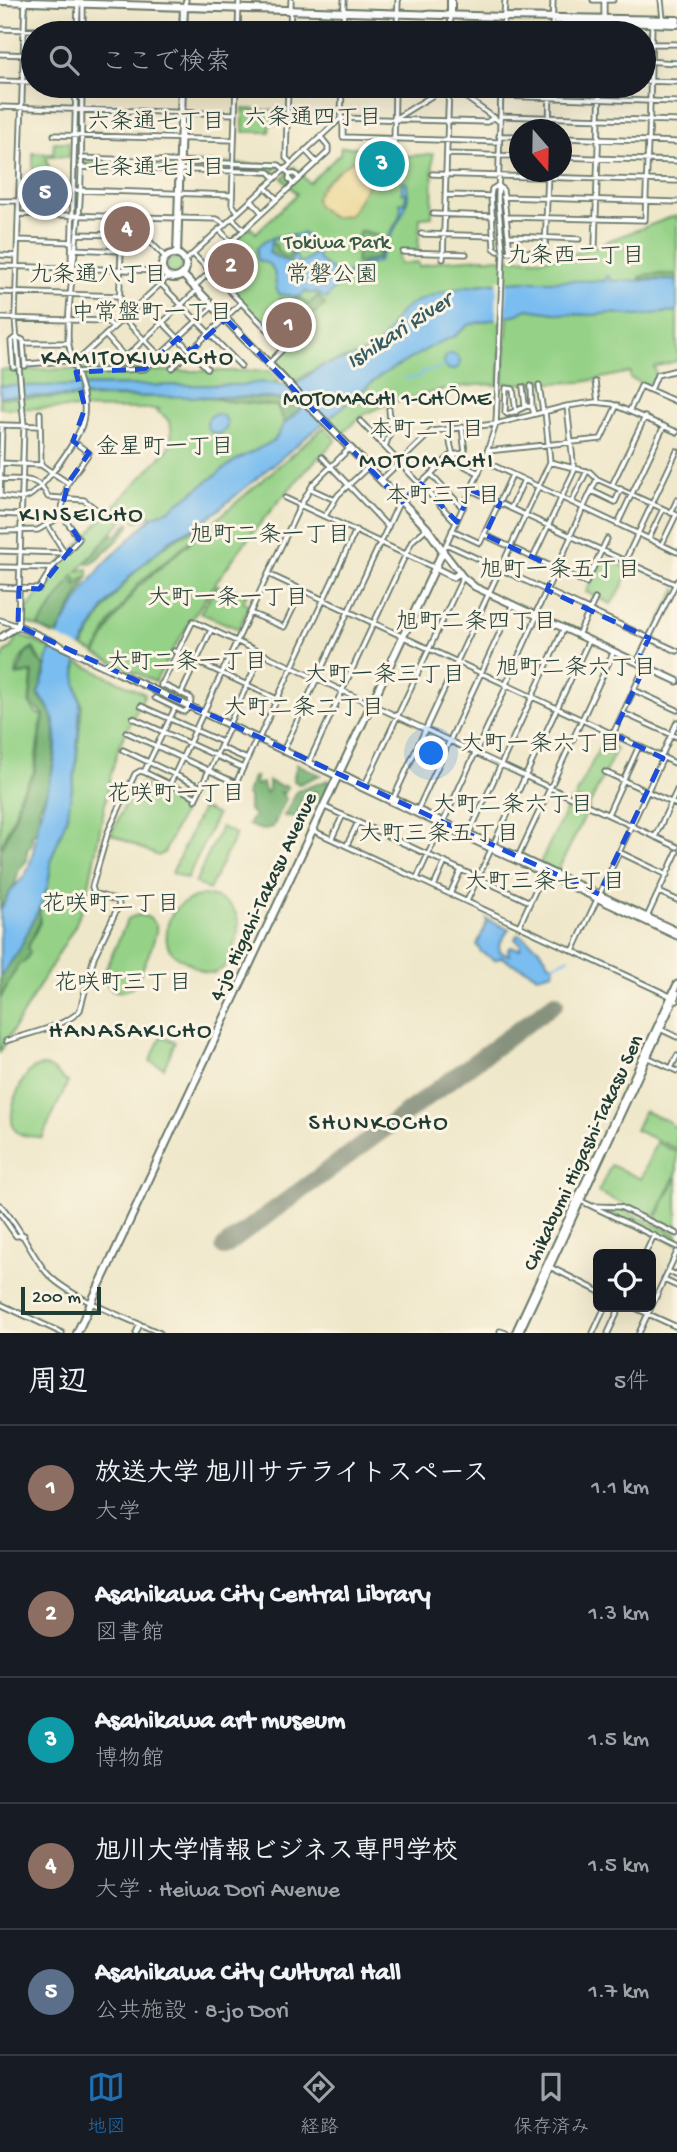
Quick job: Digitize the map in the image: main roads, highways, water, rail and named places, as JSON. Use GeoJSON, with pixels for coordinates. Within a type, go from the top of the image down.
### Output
{"type":"FeatureCollection","features":[{"type":"Feature","properties":{"kind":"highway"},"geometry":{"type":"LineString","coordinates":[[451,0],[451,15]]}},
{"type":"Feature","properties":{"kind":"highway"},"geometry":{"type":"LineString","coordinates":[[0,1],[130,5],[184,2],[238,9],[504,17],[557,16],[652,21]]}},
{"type":"Feature","properties":{"kind":"highway"},"geometry":{"type":"LineString","coordinates":[[183,21],[184,2]]}},
{"type":"Feature","properties":{"kind":"highway"},"geometry":{"type":"LineString","coordinates":[[656,21],[677,22]]}},
{"type":"Feature","properties":{"kind":"highway"},"geometry":{"type":"LineString","coordinates":[[177,255],[182,98]]}},
{"type":"Feature","properties":{"kind":"highway"},"geometry":{"type":"LineString","coordinates":[[177,255],[185,261],[186,268],[183,275],[175,278],[166,274],[163,265],[166,258],[177,255]]}},
{"type":"Feature","properties":{"kind":"highway"},"geometry":{"type":"LineString","coordinates":[[183,275],[445,547]]}},
{"type":"Feature","properties":{"kind":"highway","name":"4-jo Higahi-Takasu Avenue"},"geometry":{"type":"LineString","coordinates":[[77,1333],[445,547]]}},
{"type":"Feature","properties":{"kind":"main road"},"geometry":{"type":"LineString","coordinates":[[445,547],[461,575],[489,593],[677,681]]}},
{"type":"Feature","properties":{"kind":"main road"},"geometry":{"type":"LineString","coordinates":[[435,568],[453,577],[461,575]]}},
{"type":"Feature","properties":{"kind":"main road"},"geometry":{"type":"LineString","coordinates":[[0,638],[21,627],[337,776],[344,775],[392,801],[677,934]]}},
{"type":"Feature","properties":{"kind":"main road","name":"Chikabumi Higashi-Takasu Sen"},"geometry":{"type":"LineString","coordinates":[[517,1333],[675,998],[677,984]]}},
{"type":"Feature","properties":{"kind":"water"},"geometry":{"type":"Polygon","coordinates":[[[402,182],[407,183],[405,209],[378,262],[354,270],[345,279],[347,281],[334,289],[326,299],[317,293],[306,291],[299,297],[279,294],[272,267],[257,259],[257,248],[263,242],[280,236],[304,233],[316,247],[319,260],[343,278],[352,268],[378,259],[399,218],[400,202],[405,203],[406,193],[402,193],[402,182]],[[287,236],[272,240],[269,253],[290,264],[299,239],[287,236]],[[306,242],[301,244],[295,254],[299,263],[303,263],[315,253],[314,247],[306,242]]]}},
{"type":"Feature","properties":{"kind":"water","name":"Ishikari River"},"geometry":{"type":"Polygon","coordinates":[[[606,276],[609,276],[610,281],[677,280],[677,311],[636,316],[612,313],[563,314],[527,309],[518,314],[468,325],[455,336],[380,376],[216,512],[170,540],[130,576],[105,606],[82,645],[76,667],[80,702],[76,767],[67,817],[52,857],[48,885],[40,906],[19,950],[0,977],[0,910],[29,867],[54,764],[56,734],[53,719],[48,706],[38,694],[46,671],[46,660],[62,626],[103,565],[152,517],[169,510],[236,460],[274,441],[285,423],[302,408],[288,401],[265,397],[0,396],[0,386],[247,385],[259,382],[295,384],[322,366],[358,356],[372,349],[403,311],[431,296],[454,289],[505,282],[605,281],[606,276]]]}},
{"type":"Feature","properties":{"kind":"water"},"geometry":{"type":"Polygon","coordinates":[[[452,354],[460,362],[452,370],[444,362],[452,354]]]}},
{"type":"Feature","properties":{"kind":"water"},"geometry":{"type":"Polygon","coordinates":[[[217,414],[224,417],[227,424],[224,431],[217,434],[210,431],[207,424],[210,417],[217,414]]]}},
{"type":"Feature","properties":{"kind":"water"},"geometry":{"type":"Polygon","coordinates":[[[486,919],[509,929],[499,945],[500,952],[509,955],[508,950],[511,947],[520,949],[521,944],[515,939],[520,935],[540,949],[550,964],[554,965],[553,972],[537,976],[502,957],[495,960],[481,952],[477,945],[486,919]]]}},
{"type":"Feature","properties":{"kind":"waterway"},"geometry":{"type":"LineString","coordinates":[[405,378],[418,378],[424,371],[443,366]]}},
{"type":"Feature","properties":{"kind":"waterway"},"geometry":{"type":"LineString","coordinates":[[552,965],[569,958]]}},
{"type":"Feature","properties":{"kind":"place","name":"Asahikawa art museum"},"geometry":{"type":"Point","coordinates":[382,164]}},
{"type":"Feature","properties":{"kind":"place","name":"Asahikawa City Cultural Hall"},"geometry":{"type":"Point","coordinates":[45,193]}},
{"type":"Feature","properties":{"kind":"place","name":"旭川大学情報ビジネス専門学校"},"geometry":{"type":"Point","coordinates":[127,229]}},
{"type":"Feature","properties":{"kind":"place","name":"Asahikawa City Central Library"},"geometry":{"type":"Point","coordinates":[231,266]}},
{"type":"Feature","properties":{"kind":"place","name":"放送大学 旭川サテライトスペース"},"geometry":{"type":"Point","coordinates":[289,325]}},
{"type":"Feature","properties":{"kind":"district","name":"六条通四丁目"},"geometry":{"type":"Point","coordinates":[313,116]}},
{"type":"Feature","properties":{"kind":"district","name":"六条通七丁目"},"geometry":{"type":"Point","coordinates":[156,120]}},
{"type":"Feature","properties":{"kind":"district","name":"七条通七丁目"},"geometry":{"type":"Point","coordinates":[156,166]}},
{"type":"Feature","properties":{"kind":"district","name":"九条西二丁目"},"geometry":{"type":"Point","coordinates":[576,254]}},
{"type":"Feature","properties":{"kind":"district","name":"九条通八丁目"},"geometry":{"type":"Point","coordinates":[98,273]}},
{"type":"Feature","properties":{"kind":"district","name":"常磐公園"},"geometry":{"type":"Point","coordinates":[332,273]}},
{"type":"Feature","properties":{"kind":"district","name":"中常盤町一丁目"},"geometry":{"type":"Point","coordinates":[152,311]}},
{"type":"Feature","properties":{"kind":"district","name":"KAMITOKIWACHO"},"geometry":{"type":"Point","coordinates":[138,356]}},
{"type":"Feature","properties":{"kind":"district","name":"MOTOMACHI 1-CHŌME"},"geometry":{"type":"Point","coordinates":[387,397]}},
{"type":"Feature","properties":{"kind":"district","name":"本町二丁目"},"geometry":{"type":"Point","coordinates":[427,428]}},
{"type":"Feature","properties":{"kind":"district","name":"金星町一丁目"},"geometry":{"type":"Point","coordinates":[165,445]}},
{"type":"Feature","properties":{"kind":"district","name":"MOTOMACHI"},"geometry":{"type":"Point","coordinates":[427,459]}},
{"type":"Feature","properties":{"kind":"district","name":"本町三丁目"},"geometry":{"type":"Point","coordinates":[443,494]}},
{"type":"Feature","properties":{"kind":"district","name":"KINSEICHO"},"geometry":{"type":"Point","coordinates":[82,513]}},
{"type":"Feature","properties":{"kind":"district","name":"旭町二条一丁目"},"geometry":{"type":"Point","coordinates":[270,533]}},
{"type":"Feature","properties":{"kind":"district","name":"旭町一条五丁目"},"geometry":{"type":"Point","coordinates":[560,568]}},
{"type":"Feature","properties":{"kind":"district","name":"大町一条一丁目"},"geometry":{"type":"Point","coordinates":[228,596]}},
{"type":"Feature","properties":{"kind":"district","name":"旭町二条四丁目"},"geometry":{"type":"Point","coordinates":[476,620]}},
{"type":"Feature","properties":{"kind":"district","name":"大町二条一丁目"},"geometry":{"type":"Point","coordinates":[187,660]}},
{"type":"Feature","properties":{"kind":"district","name":"旭町二条六丁目"},"geometry":{"type":"Point","coordinates":[576,666]}},
{"type":"Feature","properties":{"kind":"district","name":"大町一条三丁目"},"geometry":{"type":"Point","coordinates":[385,673]}},
{"type":"Feature","properties":{"kind":"district","name":"大町二条二丁目"},"geometry":{"type":"Point","coordinates":[304,706]}},
{"type":"Feature","properties":{"kind":"district","name":"大町一条六丁目"},"geometry":{"type":"Point","coordinates":[541,742]}},
{"type":"Feature","properties":{"kind":"district","name":"花咲町一丁目"},"geometry":{"type":"Point","coordinates":[176,792]}},
{"type":"Feature","properties":{"kind":"district","name":"大町二条六丁目"},"geometry":{"type":"Point","coordinates":[513,803]}},
{"type":"Feature","properties":{"kind":"district","name":"大町三条五丁目"},"geometry":{"type":"Point","coordinates":[439,832]}},
{"type":"Feature","properties":{"kind":"district","name":"大町三条七丁目"},"geometry":{"type":"Point","coordinates":[545,880]}},
{"type":"Feature","properties":{"kind":"district","name":"花咲町二丁目"},"geometry":{"type":"Point","coordinates":[111,902]}},
{"type":"Feature","properties":{"kind":"district","name":"花咲町三丁目"},"geometry":{"type":"Point","coordinates":[123,981]}},
{"type":"Feature","properties":{"kind":"district","name":"HANASAKICHO"},"geometry":{"type":"Point","coordinates":[131,1029]}},
{"type":"Feature","properties":{"kind":"district","name":"SHUNKOCHO"},"geometry":{"type":"Point","coordinates":[379,1121]}},
{"type":"Feature","properties":{"kind":"park label","name":"Tokiwa Park"},"geometry":{"type":"Point","coordinates":[337,241]}}]}
